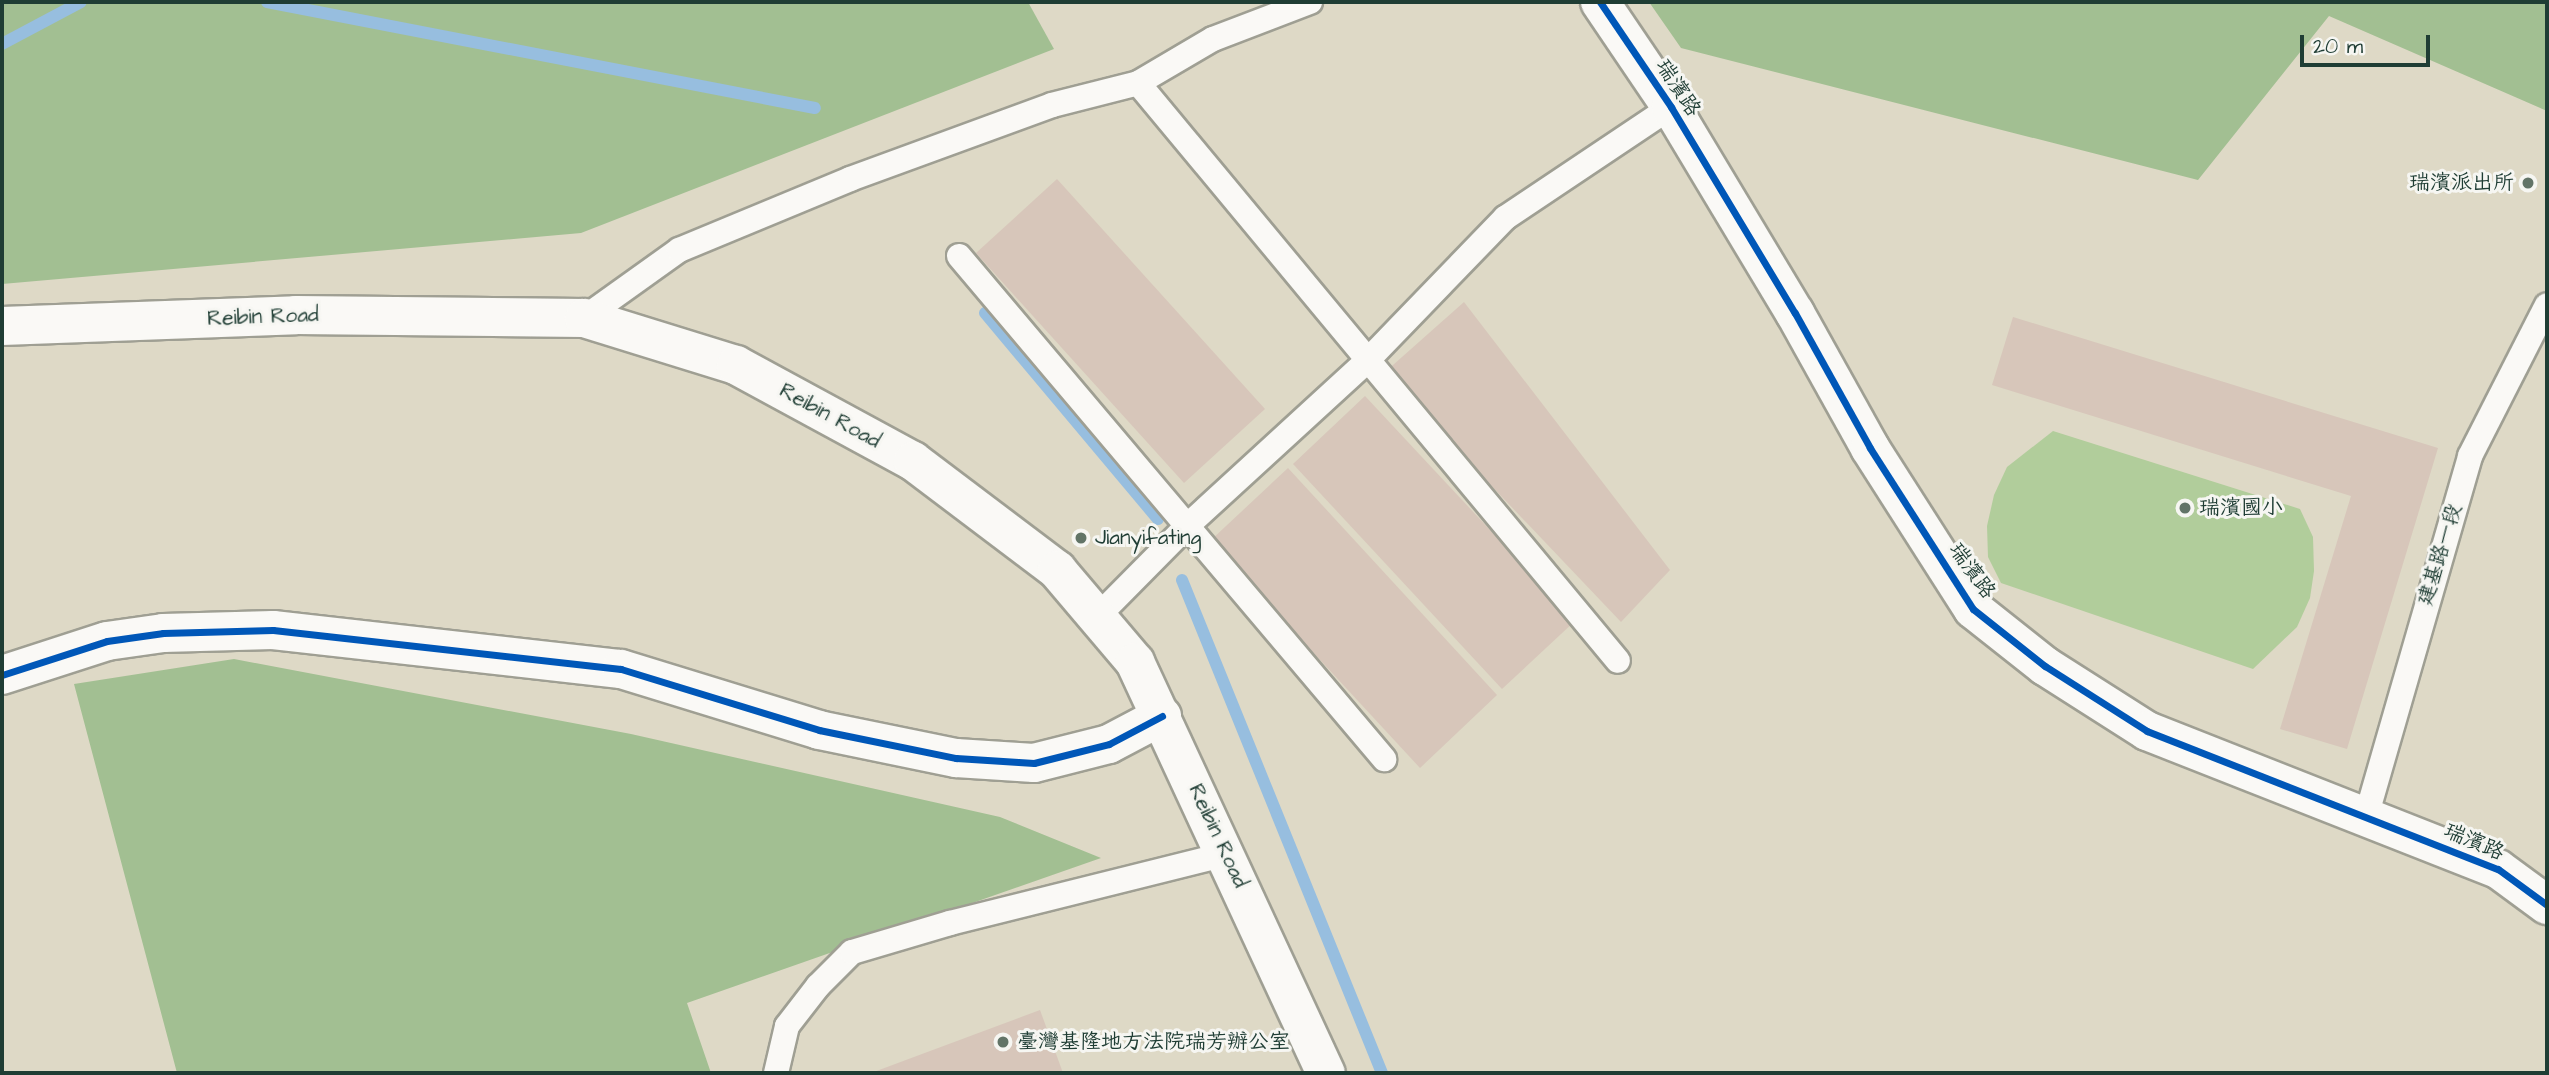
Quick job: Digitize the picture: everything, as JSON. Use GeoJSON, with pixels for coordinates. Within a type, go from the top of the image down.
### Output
{"type":"FeatureCollection","features":[{"type":"Feature","properties":{"kind":"street","name":"瑞濱路"},"geometry":{"type":"LineString","coordinates":[[1600,2],[1671,107],[1796,313],[1870,448],[1973,609],[2045,666],[2147,731],[2248,774],[2498,869],[2547,905]]}},
{"type":"Feature","properties":{"kind":"street","name":"Reibin Road"},"geometry":{"type":"LineString","coordinates":[[2,326],[296,315],[584,318],[736,365],[913,461],[1017,536],[1099,615],[1135,662],[1227,854],[1326,1073]]}},
{"type":"Feature","properties":{"kind":"street"},"geometry":{"type":"LineString","coordinates":[[2,675],[107,641],[163,633],[273,630],[621,668],[819,730],[956,758],[1034,763],[1109,744],[1162,716]]}},
{"type":"Feature","properties":{"kind":"lane"},"geometry":{"type":"LineString","coordinates":[[584,318],[679,250],[849,179],[1039,109],[1138,83],[1213,38],[1310,2]]}},
{"type":"Feature","properties":{"kind":"lane"},"geometry":{"type":"LineString","coordinates":[[1138,83],[1618,661]]}},
{"type":"Feature","properties":{"kind":"lane"},"geometry":{"type":"LineString","coordinates":[[1099,615],[1188,526],[1367,361],[1505,218],[1671,107]]}},
{"type":"Feature","properties":{"kind":"lane"},"geometry":{"type":"LineString","coordinates":[[959,256],[1384,759]]}},
{"type":"Feature","properties":{"kind":"lane","name":"建基路一段"},"geometry":{"type":"LineString","coordinates":[[2366,817],[2470,456],[2547,305]]}},
{"type":"Feature","properties":{"kind":"lane"},"geometry":{"type":"LineString","coordinates":[[776,1073],[787,1026],[818,986],[852,952],[950,923],[1227,854]]}},
{"type":"Feature","properties":{"kind":"green space"},"geometry":{"type":"Polygon","coordinates":[[[2,2],[1028,2],[1054,49],[581,233],[2,284],[2,2]]]}},
{"type":"Feature","properties":{"kind":"green space"},"geometry":{"type":"Polygon","coordinates":[[[1649,2],[2547,2],[2547,111],[2329,16],[2198,180],[1681,48],[1649,2]]]}},
{"type":"Feature","properties":{"kind":"green space"},"geometry":{"type":"Polygon","coordinates":[[[2053,431],[2300,509],[2313,537],[2314,571],[2310,598],[2297,627],[2253,669],[2001,583],[1988,557],[1987,526],[1994,495],[2007,467],[2053,431]]]}},
{"type":"Feature","properties":{"kind":"green space"},"geometry":{"type":"Polygon","coordinates":[[[234,659],[631,734],[1000,817],[1101,858],[687,1003],[711,1073],[177,1073],[74,684],[234,659]]]}},
{"type":"Feature","properties":{"kind":"building"},"geometry":{"type":"Polygon","coordinates":[[[1057,179],[1265,409],[1184,483],[976,253],[1057,179]]]}},
{"type":"Feature","properties":{"kind":"building"},"geometry":{"type":"Polygon","coordinates":[[[1464,302],[1670,570],[1621,622],[1384,373],[1464,302]]]}},
{"type":"Feature","properties":{"kind":"building"},"geometry":{"type":"Polygon","coordinates":[[[2013,317],[2438,448],[2347,749],[2280,729],[2351,496],[1992,385],[2013,317]]]}},
{"type":"Feature","properties":{"kind":"building"},"geometry":{"type":"Polygon","coordinates":[[[1365,396],[1575,621],[1502,689],[1293,464],[1365,396]]]}},
{"type":"Feature","properties":{"kind":"building"},"geometry":{"type":"Polygon","coordinates":[[[1288,468],[1497,695],[1420,768],[1210,541],[1288,468]]]}},
{"type":"Feature","properties":{"kind":"building","name":"臺灣基隆地方法院瑞芳辦公室"},"geometry":{"type":"Polygon","coordinates":[[[1040,1010],[1063,1073],[871,1073],[1040,1010]]]}},
{"type":"Feature","properties":{"kind":"waterway"},"geometry":{"type":"LineString","coordinates":[[2,44],[81,2]]}},
{"type":"Feature","properties":{"kind":"waterway"},"geometry":{"type":"LineString","coordinates":[[267,2],[815,108]]}},
{"type":"Feature","properties":{"kind":"waterway"},"geometry":{"type":"LineString","coordinates":[[985,313],[1158,519]]}},
{"type":"Feature","properties":{"kind":"waterway"},"geometry":{"type":"LineString","coordinates":[[1182,580],[1382,1073]]}},
{"type":"Feature","properties":{"kind":"cycle path"},"geometry":{"type":"LineString","coordinates":[[1600,2],[1671,107],[1795,313],[1870,448],[1973,609],[2045,666],[2147,731],[2498,869],[2547,905]]}},
{"type":"Feature","properties":{"kind":"cycle path"},"geometry":{"type":"LineString","coordinates":[[2,675],[107,641],[163,633],[273,630],[621,669],[819,730],[956,758],[1034,763],[1109,744],[1162,716]]}},
{"type":"Feature","properties":{"kind":"place","name":"瑞濱派出所"},"geometry":{"type":"Point","coordinates":[2528,183]}},
{"type":"Feature","properties":{"kind":"place","name":"瑞濱國小"},"geometry":{"type":"Point","coordinates":[2185,508]}},
{"type":"Feature","properties":{"kind":"place","name":"Jianyifating"},"geometry":{"type":"Point","coordinates":[1081,538]}},
{"type":"Feature","properties":{"kind":"place","name":"臺灣基隆地方法院瑞芳辦公室"},"geometry":{"type":"Point","coordinates":[1003,1042]}}]}
